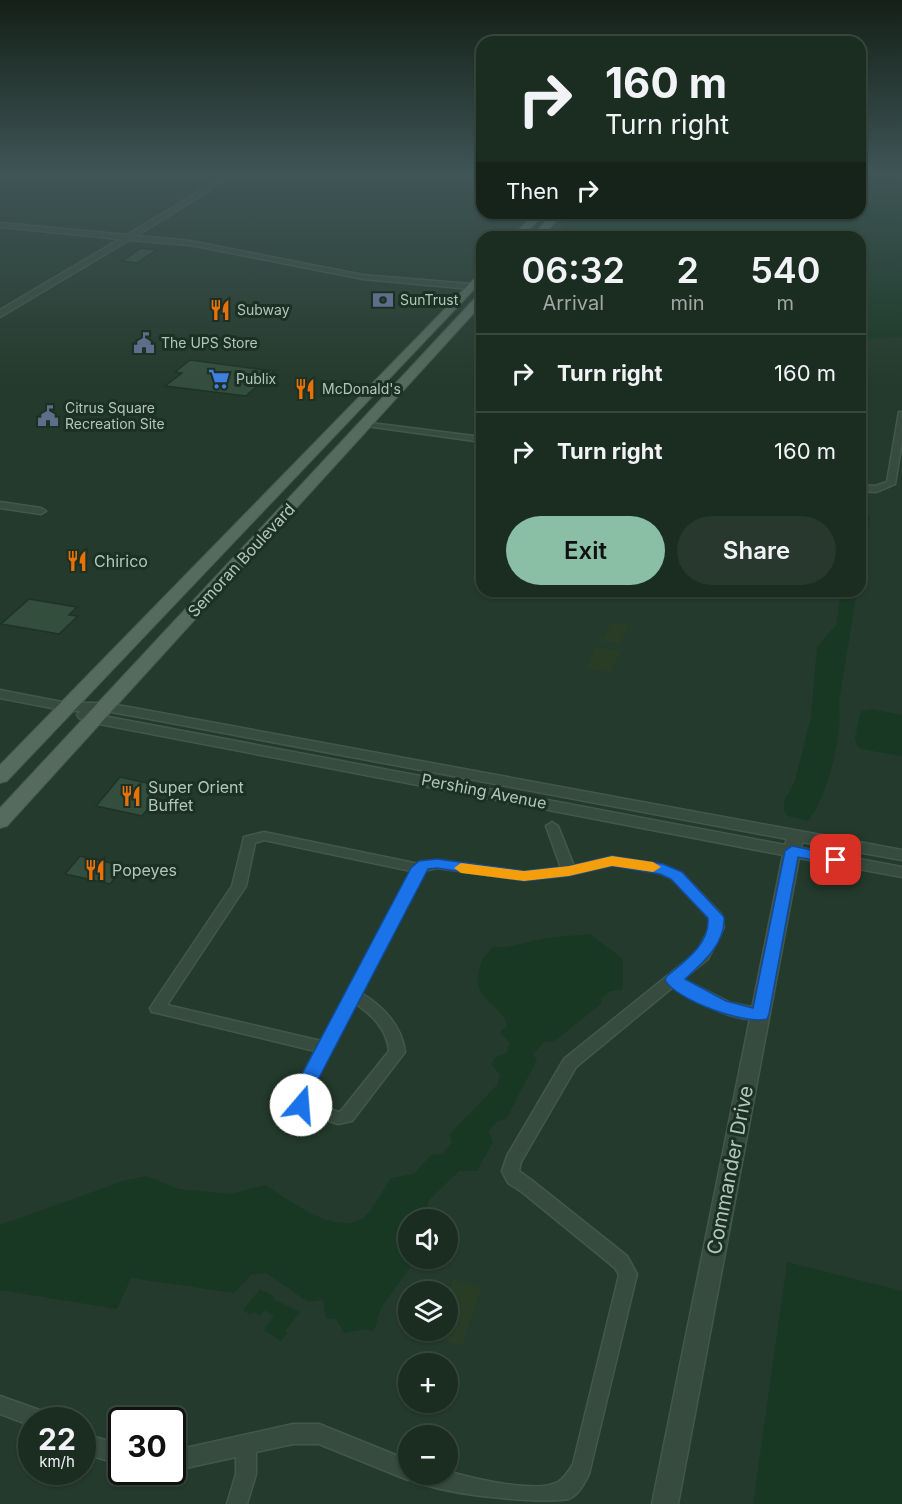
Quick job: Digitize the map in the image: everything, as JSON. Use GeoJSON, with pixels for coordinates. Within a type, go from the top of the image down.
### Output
{"type":"FeatureCollection","features":[{"type":"Feature","properties":{"kind":"main road","name":"Semoran Boulevard"},"geometry":{"type":"LineString","coordinates":[[0,777],[379,383],[475,288]]}},
{"type":"Feature","properties":{"kind":"main road","name":"Semoran Boulevard"},"geometry":{"type":"LineString","coordinates":[[0,821],[476,304]]}},
{"type":"Feature","properties":{"kind":"main road"},"geometry":{"type":"LineString","coordinates":[[370,420],[370,409],[386,392],[385,387],[379,383]]}},
{"type":"Feature","properties":{"kind":"main road"},"geometry":{"type":"LineString","coordinates":[[322,442],[330,452],[328,466]]}},
{"type":"Feature","properties":{"kind":"main road"},"geometry":{"type":"LineString","coordinates":[[245,522],[241,538],[249,551]]}},
{"type":"Feature","properties":{"kind":"street"},"geometry":{"type":"LineString","coordinates":[[0,314],[116,244]]}},
{"type":"Feature","properties":{"kind":"street"},"geometry":{"type":"LineString","coordinates":[[196,244],[222,247],[363,277],[475,288]]}},
{"type":"Feature","properties":{"kind":"street"},"geometry":{"type":"LineString","coordinates":[[866,488],[876,489],[891,484],[902,414]]}},
{"type":"Feature","properties":{"kind":"street"},"geometry":{"type":"LineString","coordinates":[[370,420],[476,439]]}},
{"type":"Feature","properties":{"kind":"street"},"geometry":{"type":"LineString","coordinates":[[0,505],[42,511]]}},
{"type":"Feature","properties":{"kind":"street","name":"Pershing Avenue"},"geometry":{"type":"LineString","coordinates":[[0,694],[793,843],[902,872]]}},
{"type":"Feature","properties":{"kind":"street"},"geometry":{"type":"LineString","coordinates":[[552,826],[569,871]]}},
{"type":"Feature","properties":{"kind":"street"},"geometry":{"type":"LineString","coordinates":[[325,1048],[157,1008],[239,886],[249,840],[264,836],[419,868],[437,864],[524,876],[569,871],[612,861],[637,864],[663,869],[677,876],[698,895],[716,917],[717,927],[703,955],[570,1063],[513,1161],[510,1171],[514,1178],[621,1262],[628,1274],[582,1467],[576,1479],[558,1493],[536,1496],[480,1491],[458,1485]]}},
{"type":"Feature","properties":{"kind":"street","name":"Pershing Avenue"},"geometry":{"type":"LineString","coordinates":[[793,843],[902,855]]}},
{"type":"Feature","properties":{"kind":"street","name":"Commander Drive"},"geometry":{"type":"LineString","coordinates":[[665,1504],[793,843]]}},
{"type":"Feature","properties":{"kind":"street"},"geometry":{"type":"LineString","coordinates":[[353,995],[369,1005],[394,1034],[397,1052],[346,1116],[338,1118],[301,1105],[300,1095],[419,868]]}},
{"type":"Feature","properties":{"kind":"street"},"geometry":{"type":"LineString","coordinates":[[673,980],[720,1005],[747,1014],[761,1014]]}},
{"type":"Feature","properties":{"kind":"street"},"geometry":{"type":"LineString","coordinates":[[0,1405],[18,1412]]}},
{"type":"Feature","properties":{"kind":"street"},"geometry":{"type":"LineString","coordinates":[[186,1458],[293,1434],[319,1434],[398,1466]]}},
{"type":"Feature","properties":{"kind":"street"},"geometry":{"type":"LineString","coordinates":[[237,1504],[246,1474],[246,1446]]}},
{"type":"Feature","properties":{"kind":"shaded area"},"geometry":{"type":"Polygon","coordinates":[[[866,244],[902,244],[902,337],[866,340],[866,244]]]}},
{"type":"Feature","properties":{"kind":"shaded area"},"geometry":{"type":"Polygon","coordinates":[[[866,512],[870,517],[866,541],[866,512]]]}},
{"type":"Feature","properties":{"kind":"shaded area"},"geometry":{"type":"Polygon","coordinates":[[[840,597],[856,597],[839,702],[839,731],[836,747],[828,781],[808,821],[788,816],[784,811],[784,801],[795,781],[811,716],[817,647],[836,625],[840,597]]]}},
{"type":"Feature","properties":{"kind":"shaded area"},"geometry":{"type":"Polygon","coordinates":[[[611,622],[629,625],[620,644],[602,641],[611,622]]]}},
{"type":"Feature","properties":{"kind":"shaded area"},"geometry":{"type":"Polygon","coordinates":[[[596,647],[621,651],[611,673],[587,668],[596,647]]]}},
{"type":"Feature","properties":{"kind":"shaded area"},"geometry":{"type":"Polygon","coordinates":[[[872,709],[902,715],[902,756],[861,749],[857,746],[855,737],[861,711],[872,709]]]}},
{"type":"Feature","properties":{"kind":"shaded area"},"geometry":{"type":"Polygon","coordinates":[[[590,934],[623,959],[623,988],[611,991],[601,998],[601,1004],[553,1042],[544,1042],[533,1054],[537,1060],[506,1119],[498,1121],[488,1131],[493,1142],[477,1171],[459,1171],[429,1200],[426,1209],[398,1209],[398,1269],[409,1269],[398,1281],[381,1308],[374,1331],[365,1329],[344,1333],[336,1319],[326,1319],[323,1300],[308,1302],[266,1273],[251,1275],[234,1293],[131,1278],[117,1309],[0,1290],[0,1225],[126,1180],[147,1176],[179,1189],[230,1194],[266,1185],[300,1207],[327,1220],[340,1223],[353,1222],[364,1217],[391,1178],[414,1174],[431,1155],[442,1154],[452,1143],[450,1134],[497,1085],[500,1075],[492,1065],[494,1058],[507,1053],[510,1043],[500,1032],[507,1026],[504,1019],[480,990],[478,975],[482,960],[493,947],[507,947],[546,938],[590,934]]]}},
{"type":"Feature","properties":{"kind":"shaded area"},"geometry":{"type":"Polygon","coordinates":[[[787,1262],[902,1291],[902,1504],[753,1504],[787,1262]]]}},
{"type":"Feature","properties":{"kind":"shaded area"},"geometry":{"type":"Polygon","coordinates":[[[453,1279],[482,1288],[462,1346],[445,1341],[458,1341],[458,1281],[452,1281],[453,1279]]]}},
{"type":"Feature","properties":{"kind":"shaded area"},"geometry":{"type":"Polygon","coordinates":[[[260,1289],[275,1297],[273,1299],[300,1312],[285,1331],[287,1333],[281,1341],[264,1330],[274,1316],[264,1310],[260,1316],[253,1312],[250,1315],[243,1310],[260,1289]]]}},
{"type":"Feature","properties":{"kind":"building"},"geometry":{"type":"Polygon","coordinates":[[[141,248],[157,250],[137,263],[122,261],[141,248]]]}},
{"type":"Feature","properties":{"kind":"building","name":"Publix"},"geometry":{"type":"Polygon","coordinates":[[[190,360],[274,371],[246,396],[165,386],[182,373],[175,372],[190,360]]]}},
{"type":"Feature","properties":{"kind":"building"},"geometry":{"type":"Polygon","coordinates":[[[29,599],[77,607],[69,615],[78,616],[59,634],[1,624],[29,599]]]}},
{"type":"Feature","properties":{"kind":"building","name":"Super Orient Buffet"},"geometry":{"type":"Polygon","coordinates":[[[120,777],[165,787],[142,816],[96,806],[120,777]]]}},
{"type":"Feature","properties":{"kind":"building","name":"Popeyes"},"geometry":{"type":"Polygon","coordinates":[[[80,856],[124,866],[110,884],[65,874],[80,856]]]}},
{"type":"Feature","properties":{"kind":"slow traffic"},"geometry":{"type":"LineString","coordinates":[[461,868],[524,876],[569,871],[612,861],[653,867]]}},
{"type":"Feature","properties":{"kind":"place","name":"SunTrust"},"geometry":{"type":"Point","coordinates":[383,300]}},
{"type":"Feature","properties":{"kind":"place","name":"Subway"},"geometry":{"type":"Point","coordinates":[220,310]}},
{"type":"Feature","properties":{"kind":"place","name":"The UPS Store"},"geometry":{"type":"Point","coordinates":[144,343]}},
{"type":"Feature","properties":{"kind":"place","name":"Publix"},"geometry":{"type":"Point","coordinates":[219,379]}},
{"type":"Feature","properties":{"kind":"place","name":"McDonald's"},"geometry":{"type":"Point","coordinates":[305,389]}},
{"type":"Feature","properties":{"kind":"place","name":"Citrus Square Recreation Site"},"geometry":{"type":"Point","coordinates":[48,416]}},
{"type":"Feature","properties":{"kind":"place","name":"Chirico"},"geometry":{"type":"Point","coordinates":[77,561]}},
{"type":"Feature","properties":{"kind":"place","name":"Super Orient Buffet"},"geometry":{"type":"Point","coordinates":[131,796]}},
{"type":"Feature","properties":{"kind":"place","name":"Popeyes"},"geometry":{"type":"Point","coordinates":[95,870]}},
{"type":"Feature","properties":{"kind":"route"},"geometry":{"type":"LineString","coordinates":[[301,1105],[300,1095],[419,868],[424,865],[437,864],[524,876],[569,871],[612,861],[663,869],[677,876],[698,895],[716,917],[717,927],[703,955],[673,980],[720,1005],[747,1014],[761,1014],[792,851],[836,860]]}}]}
